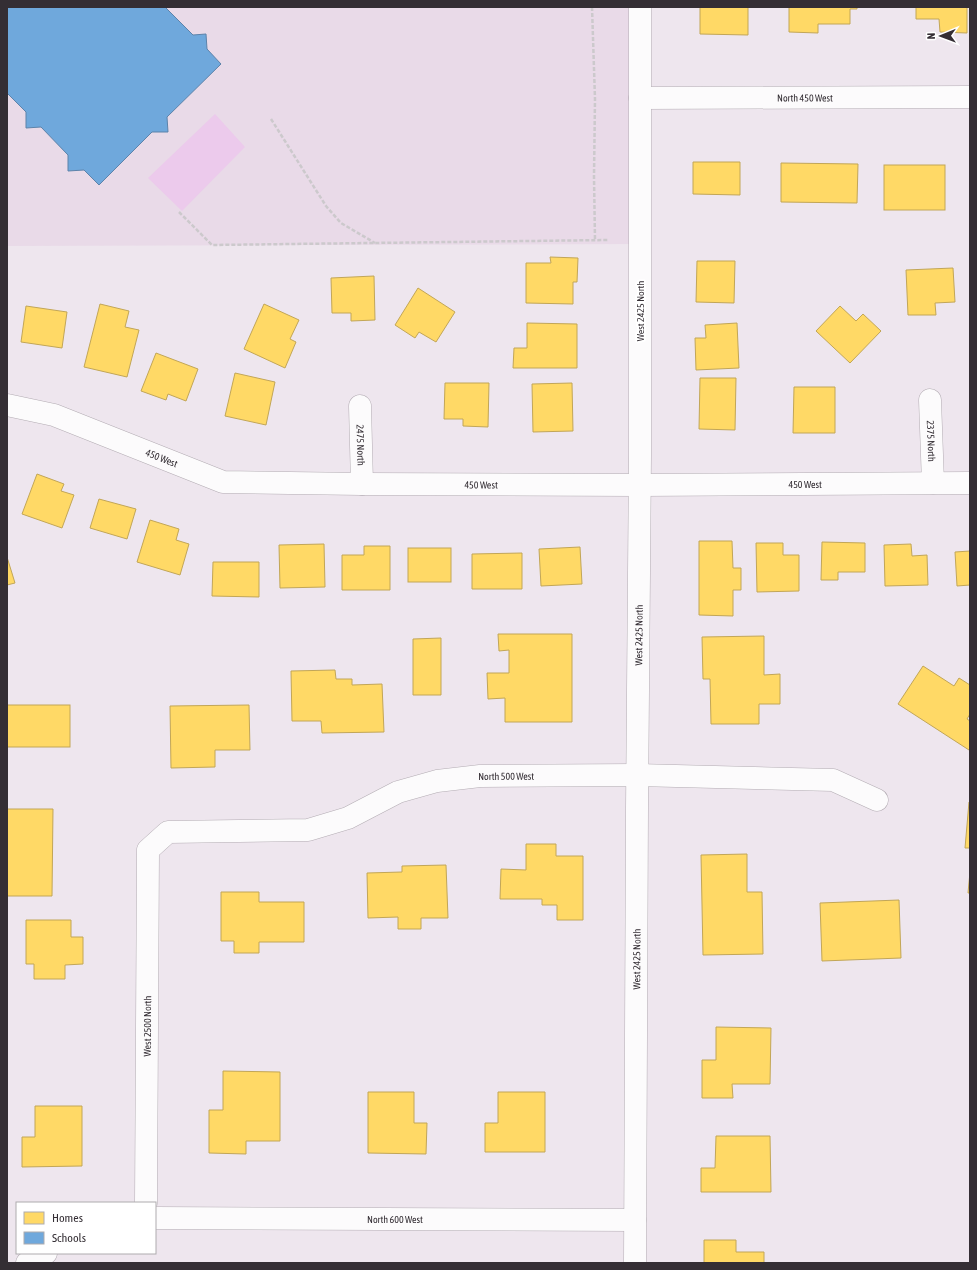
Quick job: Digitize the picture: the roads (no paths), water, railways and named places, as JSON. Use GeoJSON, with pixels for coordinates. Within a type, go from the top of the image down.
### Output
{"type":"FeatureCollection","features":[{"type":"Feature","properties":{"kind":"street","name":"West 2425 North"},"geometry":{"type":"LineString","coordinates":[[635,1263],[640,7]]}},
{"type":"Feature","properties":{"kind":"street","name":"North 450 West"},"geometry":{"type":"LineString","coordinates":[[640,98],[970,97]]}},
{"type":"Feature","properties":{"kind":"street","name":"2375 North"},"geometry":{"type":"LineString","coordinates":[[930,400],[933,483]]}},
{"type":"Feature","properties":{"kind":"street","name":"450 West"},"geometry":{"type":"LineString","coordinates":[[7,405],[54,415],[223,482],[639,485],[970,483]]}},
{"type":"Feature","properties":{"kind":"street","name":"2475 North"},"geometry":{"type":"LineString","coordinates":[[360,406],[362,484]]}},
{"type":"Feature","properties":{"kind":"street","name":"North 500 West"},"geometry":{"type":"LineString","coordinates":[[148,850],[168,832],[308,830],[348,818],[398,792],[437,781],[480,776],[637,775],[833,780],[877,800]]}},
{"type":"Feature","properties":{"kind":"street","name":"West 2500 North"},"geometry":{"type":"LineString","coordinates":[[146,1202],[148,850]]}},
{"type":"Feature","properties":{"kind":"street","name":"North 600 West"},"geometry":{"type":"LineString","coordinates":[[156,1218],[635,1220]]}},
{"type":"Feature","properties":{"kind":"street"},"geometry":{"type":"LineString","coordinates":[[26,1263],[44,1254]]}}]}
